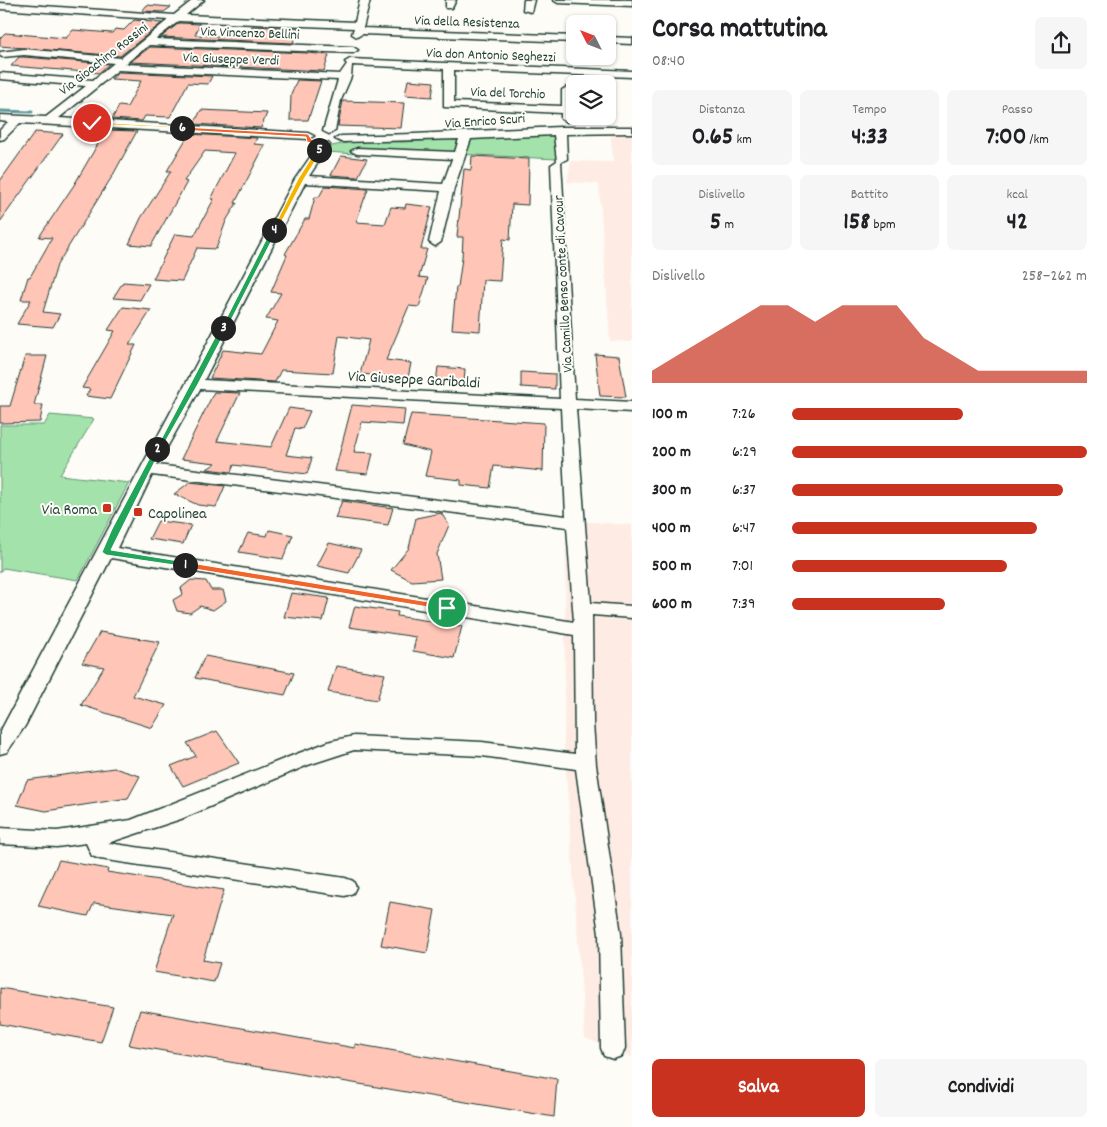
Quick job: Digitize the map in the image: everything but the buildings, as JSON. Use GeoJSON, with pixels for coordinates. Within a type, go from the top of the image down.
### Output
{"type":"FeatureCollection","features":[{"type":"Feature","properties":{"kind":"street","name":"Via Gioachino Rossini"},"geometry":{"type":"LineString","coordinates":[[48,121],[199,0]]}},
{"type":"Feature","properties":{"kind":"street"},"geometry":{"type":"LineString","coordinates":[[329,131],[336,100],[350,62],[365,0]]}},
{"type":"Feature","properties":{"kind":"street"},"geometry":{"type":"LineString","coordinates":[[558,0],[632,3]]}},
{"type":"Feature","properties":{"kind":"street","name":"Via della Resistenza"},"geometry":{"type":"LineString","coordinates":[[0,6],[176,18],[566,39]]}},
{"type":"Feature","properties":{"kind":"street"},"geometry":{"type":"LineString","coordinates":[[616,40],[632,41]]}},
{"type":"Feature","properties":{"kind":"street","name":"Via Vincenzo Bellini"},"geometry":{"type":"LineString","coordinates":[[146,42],[353,50]]}},
{"type":"Feature","properties":{"kind":"street","name":"Via Giuseppe Verdi"},"geometry":{"type":"LineString","coordinates":[[3,54],[24,52],[119,64],[346,76]]}},
{"type":"Feature","properties":{"kind":"street","name":"Via don Antonio Seghezzi"},"geometry":{"type":"LineString","coordinates":[[350,62],[632,74]]}},
{"type":"Feature","properties":{"kind":"street","name":"Via del Torchio"},"geometry":{"type":"LineString","coordinates":[[449,66],[448,105],[566,110]]}},
{"type":"Feature","properties":{"kind":"street"},"geometry":{"type":"LineString","coordinates":[[0,76],[95,83]]}},
{"type":"Feature","properties":{"kind":"street","name":"Via del Torchio"},"geometry":{"type":"LineString","coordinates":[[559,162],[566,117]]}},
{"type":"Feature","properties":{"kind":"street"},"geometry":{"type":"LineString","coordinates":[[0,118],[308,136],[314,132],[329,131],[340,135],[341,139]]}},
{"type":"Feature","properties":{"kind":"street"},"geometry":{"type":"LineString","coordinates":[[0,137],[17,119]]}},
{"type":"Feature","properties":{"kind":"street","name":"Via Enrico Scuri"},"geometry":{"type":"LineString","coordinates":[[324,144],[335,143],[341,139],[406,140],[564,130],[632,130]]}},
{"type":"Feature","properties":{"kind":"street"},"geometry":{"type":"LineString","coordinates":[[0,747],[15,726],[147,469],[195,384],[301,179],[324,144],[309,141],[308,136]]}},
{"type":"Feature","properties":{"kind":"street"},"geometry":{"type":"LineString","coordinates":[[435,242],[448,188],[466,136]]}},
{"type":"Feature","properties":{"kind":"street"},"geometry":{"type":"LineString","coordinates":[[357,151],[460,156]]}},
{"type":"Feature","properties":{"kind":"street","name":"Via Camillo Benso conte di Cavour"},"geometry":{"type":"LineString","coordinates":[[559,162],[568,403],[583,630],[583,723],[586,763],[610,934],[613,1048]]}},
{"type":"Feature","properties":{"kind":"street"},"geometry":{"type":"LineString","coordinates":[[301,179],[448,188]]}},
{"type":"Feature","properties":{"kind":"street","name":"Via Giuseppe Garibaldi"},"geometry":{"type":"LineString","coordinates":[[195,384],[632,407]]}},
{"type":"Feature","properties":{"kind":"street"},"geometry":{"type":"LineString","coordinates":[[147,469],[577,524]]}},
{"type":"Feature","properties":{"kind":"street"},"geometry":{"type":"LineString","coordinates":[[106,552],[583,630]]}},
{"type":"Feature","properties":{"kind":"street"},"geometry":{"type":"LineString","coordinates":[[582,608],[632,612]]}},
{"type":"Feature","properties":{"kind":"street"},"geometry":{"type":"LineString","coordinates":[[0,836],[57,839],[132,828],[174,813],[301,760],[354,743],[482,749],[586,763]]}},
{"type":"Feature","properties":{"kind":"street"},"geometry":{"type":"LineString","coordinates":[[111,830],[97,839],[96,846],[100,850],[345,887]]}},
{"type":"Feature","properties":{"kind":"shaded area"},"geometry":{"type":"Polygon","coordinates":[[[610,128],[632,128],[632,342],[610,341],[599,184],[567,182],[571,161],[613,162],[610,128]]]}},
{"type":"Feature","properties":{"kind":"shaded area"},"geometry":{"type":"Polygon","coordinates":[[[566,520],[632,525],[632,1057],[585,1038],[564,745],[566,520]]]}},
{"type":"Feature","properties":{"kind":"green space"},"geometry":{"type":"Polygon","coordinates":[[[557,133],[557,159],[356,149],[354,154],[328,152],[332,146],[356,141],[403,142],[557,133]]]}},
{"type":"Feature","properties":{"kind":"green space"},"geometry":{"type":"Polygon","coordinates":[[[50,415],[94,419],[60,475],[129,483],[78,580],[3,568],[0,572],[0,425],[44,425],[50,415]]]}},
{"type":"Feature","properties":{"kind":"waterway"},"geometry":{"type":"LineString","coordinates":[[0,111],[32,112]]}},
{"type":"Feature","properties":{"kind":"place","name":"Via Roma"},"geometry":{"type":"Point","coordinates":[107,508]}},
{"type":"Feature","properties":{"kind":"place","name":"Capolinea"},"geometry":{"type":"Point","coordinates":[138,512]}},
{"type":"Feature","properties":{"kind":"route"},"geometry":{"type":"LineString","coordinates":[[92,123],[308,136],[309,141],[324,144],[301,179],[195,384],[153,456],[106,552],[447,608]]}}]}
